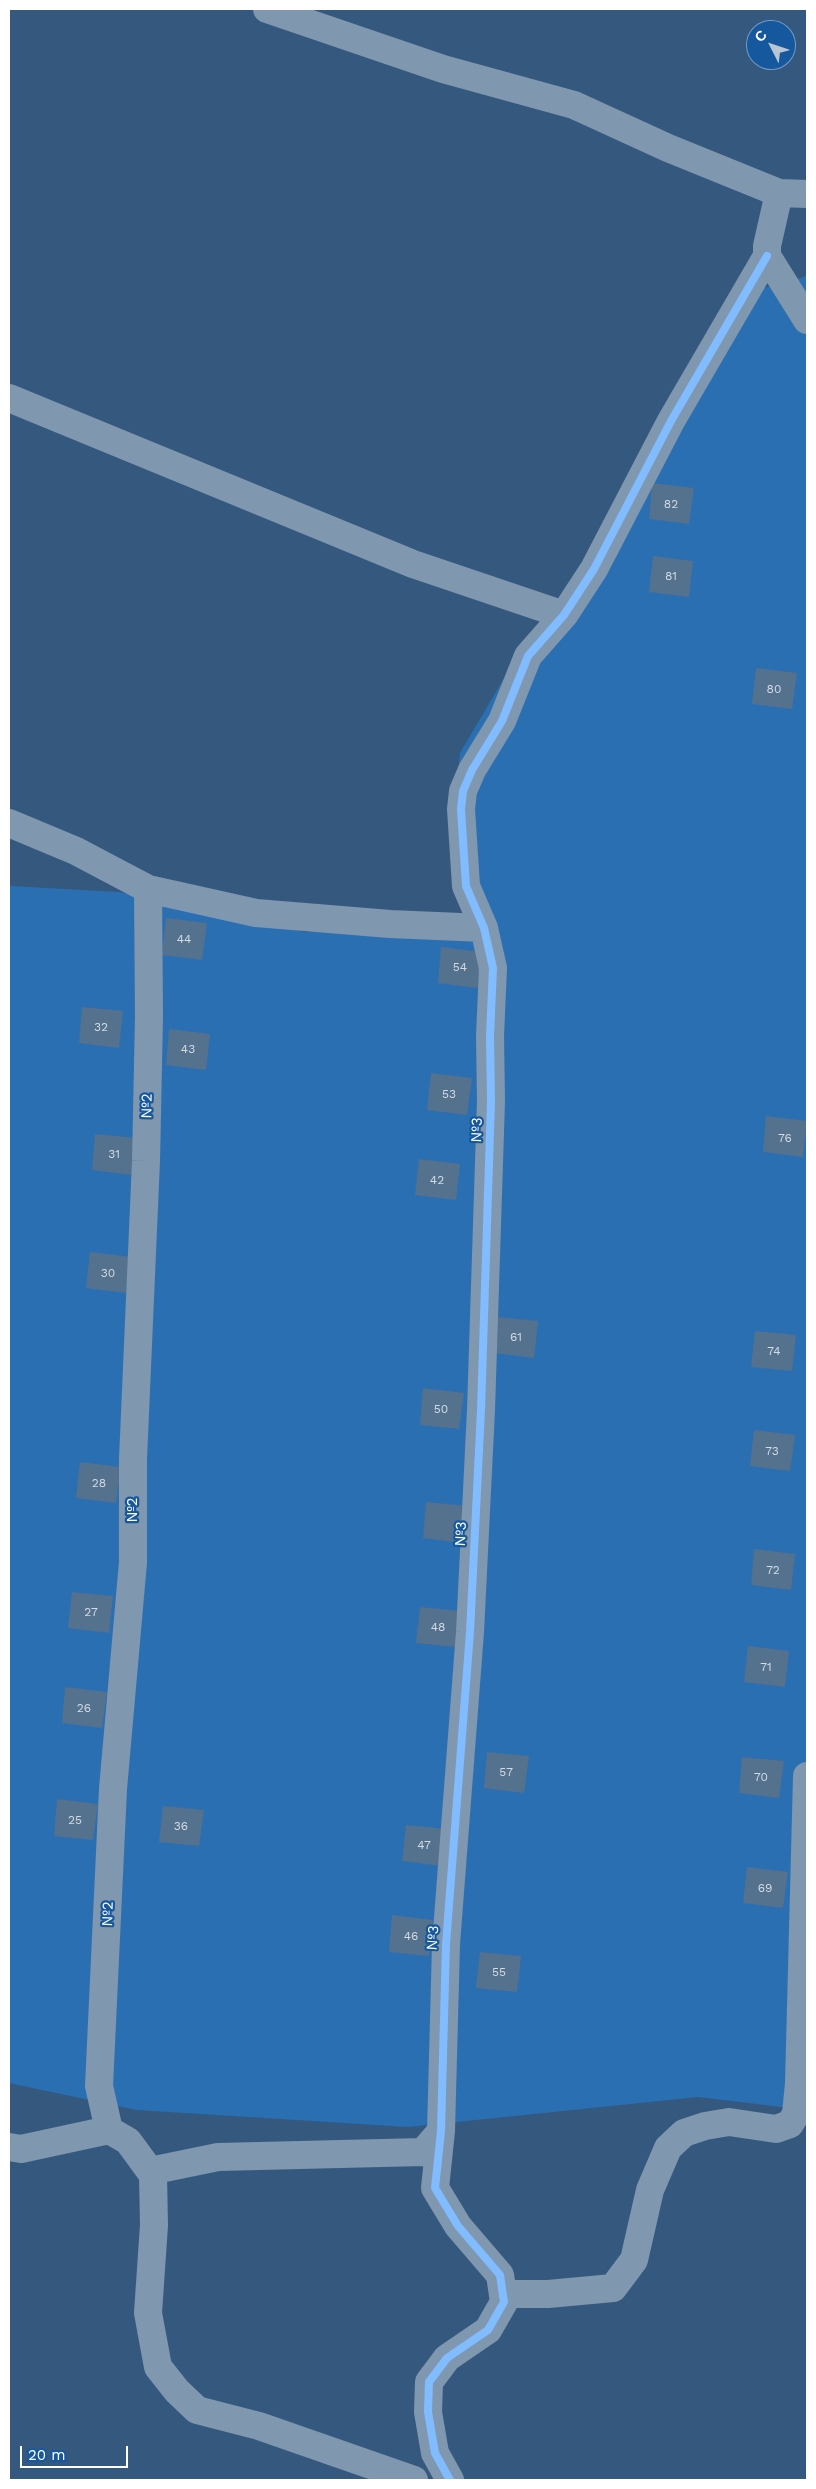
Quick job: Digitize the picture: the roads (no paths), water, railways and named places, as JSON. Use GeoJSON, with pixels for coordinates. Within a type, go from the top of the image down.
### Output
{"type":"FeatureCollection","features":[{"type":"Feature","properties":{"kind":"street"},"geometry":{"type":"LineString","coordinates":[[267,9],[443,69],[574,105],[668,148],[779,193],[807,194]]}},
{"type":"Feature","properties":{"kind":"street"},"geometry":{"type":"LineString","coordinates":[[779,193],[767,246],[767,256],[807,320]]}},
{"type":"Feature","properties":{"kind":"street","name":"№3"},"geometry":{"type":"LineString","coordinates":[[503,2294],[500,2275],[458,2226],[435,2188],[441,2131],[446,1944],[465,1709],[481,1410],[492,1100],[490,1036],[493,968],[485,933],[466,886],[461,809],[463,791],[480,755],[502,721],[528,656],[564,615],[594,569],[671,421],[767,256]]}},
{"type":"Feature","properties":{"kind":"street"},"geometry":{"type":"LineString","coordinates":[[9,398],[413,564],[564,615]]}},
{"type":"Feature","properties":{"kind":"street"},"geometry":{"type":"LineString","coordinates":[[9,823],[76,851],[148,889],[256,913],[485,933]]}},
{"type":"Feature","properties":{"kind":"street","name":"№2"},"geometry":{"type":"LineString","coordinates":[[109,2130],[99,2086],[113,1788],[133,1562],[133,1459],[146,1152],[149,1016],[148,889]]}},
{"type":"Feature","properties":{"kind":"street"},"geometry":{"type":"LineString","coordinates":[[450,2480],[435,2453],[428,2412],[429,2382],[447,2358],[488,2330],[504,2302],[503,2294],[557,2293],[613,2288],[634,2260],[650,2190],[668,2148],[684,2133],[705,2126],[729,2122],[776,2129],[790,2124],[796,2114],[807,1776]]}},
{"type":"Feature","properties":{"kind":"street"},"geometry":{"type":"LineString","coordinates":[[9,2147],[21,2150],[109,2130],[128,2142],[150,2171],[152,2175],[154,2225],[148,2313],[158,2367],[177,2391],[197,2410],[259,2426],[414,2480]]}},
{"type":"Feature","properties":{"kind":"street"},"geometry":{"type":"LineString","coordinates":[[150,2171],[218,2157],[423,2152],[441,2131]]}}]}
